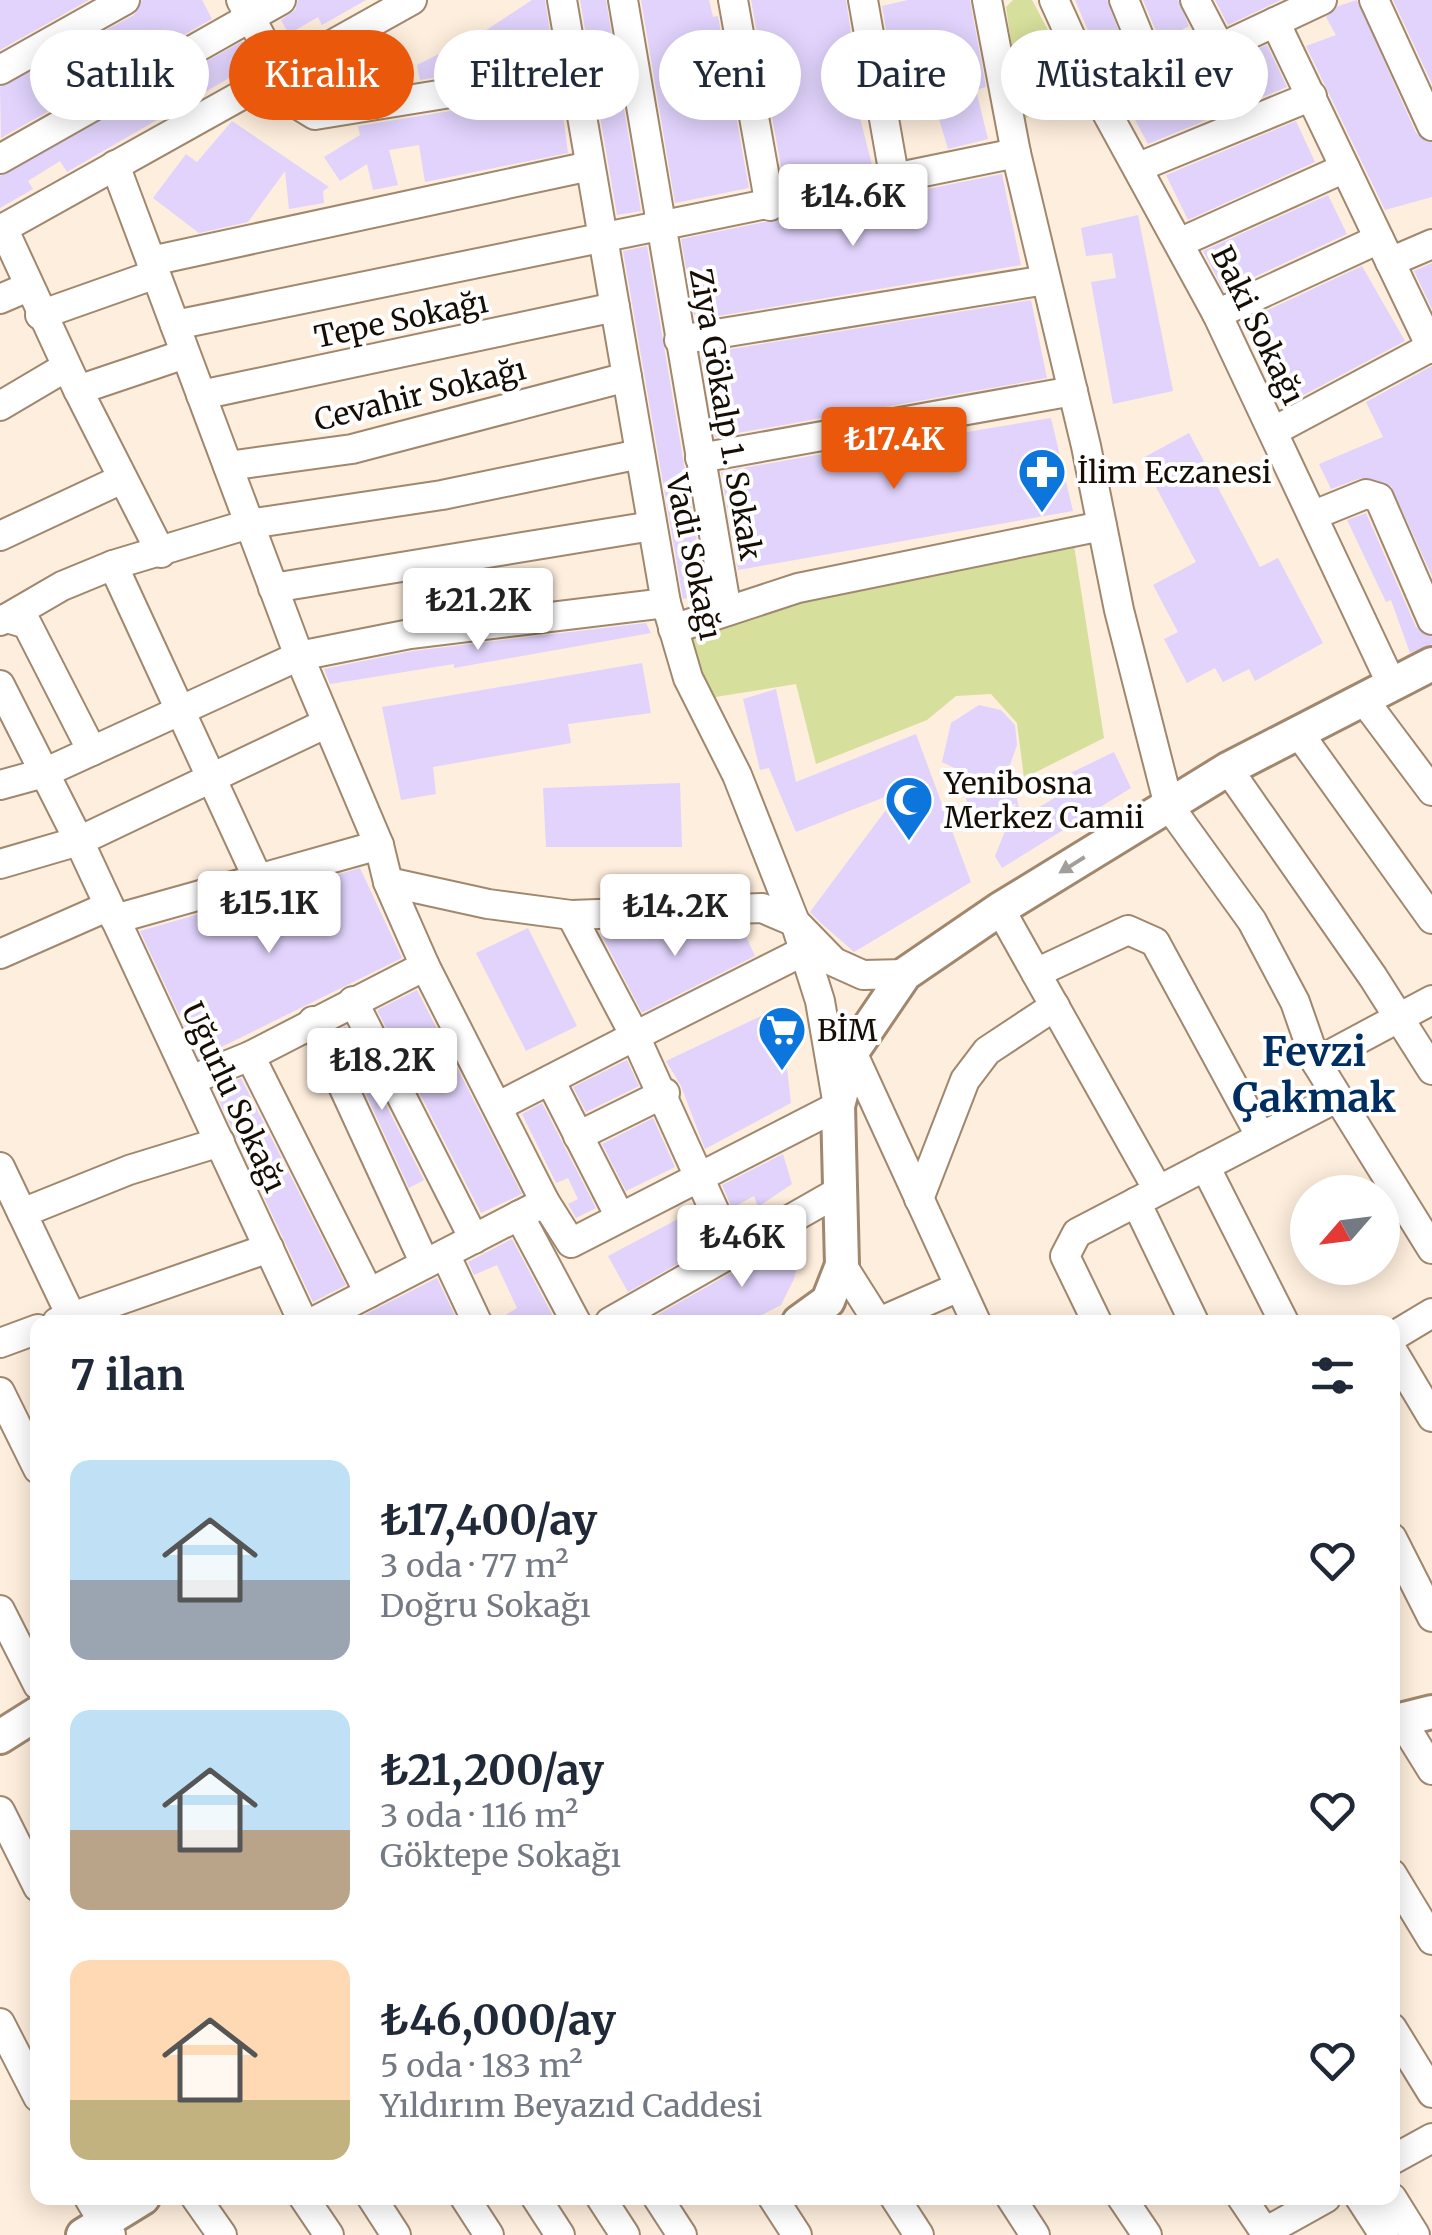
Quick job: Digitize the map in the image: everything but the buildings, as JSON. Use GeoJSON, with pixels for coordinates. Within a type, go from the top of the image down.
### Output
{"type":"FeatureCollection","features":[{"type":"Feature","properties":{"kind":"main road"},"geometry":{"type":"LineString","coordinates":[[809,1315],[828,1301],[842,1264],[838,1106],[852,1052],[905,974],[1000,909],[1228,769],[1432,664]]}},
{"type":"Feature","properties":{"kind":"main road"},"geometry":{"type":"LineString","coordinates":[[0,1736],[30,1718]]}},
{"type":"Feature","properties":{"kind":"main road"},"geometry":{"type":"LineString","coordinates":[[96,2223],[130,2205]]}},
{"type":"Feature","properties":{"kind":"street"},"geometry":{"type":"LineString","coordinates":[[0,70],[125,0]]}},
{"type":"Feature","properties":{"kind":"street"},"geometry":{"type":"LineString","coordinates":[[0,159],[246,9],[281,0]]}},
{"type":"Feature","properties":{"kind":"street"},"geometry":{"type":"LineString","coordinates":[[357,30],[412,0]]}},
{"type":"Feature","properties":{"kind":"street","name":"Vadi Sokağı"},"geometry":{"type":"LineString","coordinates":[[562,0],[567,30]]}},
{"type":"Feature","properties":{"kind":"street","name":"Ziya Gökalp 1. Sokak"},"geometry":{"type":"LineString","coordinates":[[623,0],[726,611]]}},
{"type":"Feature","properties":{"kind":"street"},"geometry":{"type":"LineString","coordinates":[[732,0],[770,206]]}},
{"type":"Feature","properties":{"kind":"street"},"geometry":{"type":"LineString","coordinates":[[863,0],[896,180]]}},
{"type":"Feature","properties":{"kind":"street"},"geometry":{"type":"LineString","coordinates":[[987,0],[1016,154],[1168,806],[1252,921],[1295,1002],[1316,1062],[1432,1249]]}},
{"type":"Feature","properties":{"kind":"street","name":"Baki Sokağı"},"geometry":{"type":"LineString","coordinates":[[1054,0],[1068,30]]}},
{"type":"Feature","properties":{"kind":"street"},"geometry":{"type":"LineString","coordinates":[[1124,0],[1136,30]]}},
{"type":"Feature","properties":{"kind":"street"},"geometry":{"type":"LineString","coordinates":[[1194,0],[1210,30]]}},
{"type":"Feature","properties":{"kind":"street"},"geometry":{"type":"LineString","coordinates":[[1254,30],[1287,12],[1322,0]]}},
{"type":"Feature","properties":{"kind":"street"},"geometry":{"type":"LineString","coordinates":[[1374,0],[1432,126]]}},
{"type":"Feature","properties":{"kind":"street"},"geometry":{"type":"LineString","coordinates":[[1274,431],[1431,348],[1312,96],[1287,12]]}},
{"type":"Feature","properties":{"kind":"street"},"geometry":{"type":"LineString","coordinates":[[1139,166],[1312,96]]}},
{"type":"Feature","properties":{"kind":"street"},"geometry":{"type":"LineString","coordinates":[[161,553],[40,314],[2,229],[229,101]]}},
{"type":"Feature","properties":{"kind":"street","name":"Vadi Sokağı"},"geometry":{"type":"LineString","coordinates":[[582,120],[670,616],[688,678],[737,775],[795,922],[820,1001],[838,1106]]}},
{"type":"Feature","properties":{"kind":"street","name":"Baki Sokağı"},"geometry":{"type":"LineString","coordinates":[[1112,120],[1181,242],[1274,431],[1314,516],[1378,692],[1432,790]]}},
{"type":"Feature","properties":{"kind":"street"},"geometry":{"type":"LineString","coordinates":[[175,325],[1016,154]]}},
{"type":"Feature","properties":{"kind":"street"},"geometry":{"type":"LineString","coordinates":[[115,165],[299,656],[379,845],[388,882],[425,966],[545,1202],[571,1244]]}},
{"type":"Feature","properties":{"kind":"street"},"geometry":{"type":"LineString","coordinates":[[40,314],[154,267],[590,166]]}},
{"type":"Feature","properties":{"kind":"street"},"geometry":{"type":"LineString","coordinates":[[1181,242],[1345,168]]}},
{"type":"Feature","properties":{"kind":"street"},"geometry":{"type":"LineString","coordinates":[[1217,314],[1385,250],[1432,244]]}},
{"type":"Feature","properties":{"kind":"street"},"geometry":{"type":"LineString","coordinates":[[680,340],[1046,280]]}},
{"type":"Feature","properties":{"kind":"street"},"geometry":{"type":"LineString","coordinates":[[0,299],[28,287]]}},
{"type":"Feature","properties":{"kind":"street","name":"Tepe Sokağı"},"geometry":{"type":"LineString","coordinates":[[201,395],[615,307]]}},
{"type":"Feature","properties":{"kind":"street"},"geometry":{"type":"LineString","coordinates":[[0,406],[72,379],[184,354]]}},
{"type":"Feature","properties":{"kind":"street","name":"Cevahir Sokağı"},"geometry":{"type":"LineString","coordinates":[[228,466],[352,448],[626,376]]}},
{"type":"Feature","properties":{"kind":"street"},"geometry":{"type":"LineString","coordinates":[[700,458],[1073,391]]}},
{"type":"Feature","properties":{"kind":"street"},"geometry":{"type":"LineString","coordinates":[[3,620],[62,586],[113,565],[249,524],[442,495],[640,454]]}},
{"type":"Feature","properties":{"kind":"street"},"geometry":{"type":"LineString","coordinates":[[0,536],[122,479]]}},
{"type":"Feature","properties":{"kind":"street"},"geometry":{"type":"LineString","coordinates":[[1314,516],[1366,494],[1379,498],[1432,620]]}},
{"type":"Feature","properties":{"kind":"street"},"geometry":{"type":"LineString","coordinates":[[273,588],[652,526]]}},
{"type":"Feature","properties":{"kind":"street"},"geometry":{"type":"LineString","coordinates":[[0,786],[44,773],[299,656],[410,634],[726,611],[798,588],[1102,526]]}},
{"type":"Feature","properties":{"kind":"street"},"geometry":{"type":"LineString","coordinates":[[113,565],[258,879]]}},
{"type":"Feature","properties":{"kind":"street"},"geometry":{"type":"LineString","coordinates":[[3,620],[27,624],[92,751]]}},
{"type":"Feature","properties":{"kind":"street","name":"Uğurlu Sokağı"},"geometry":{"type":"LineString","coordinates":[[1,690],[79,841],[299,1315]]}},
{"type":"Feature","properties":{"kind":"street"},"geometry":{"type":"LineString","coordinates":[[0,864],[79,841],[327,723]]}},
{"type":"Feature","properties":{"kind":"street"},"geometry":{"type":"LineString","coordinates":[[1298,732],[1432,918]]}},
{"type":"Feature","properties":{"kind":"street"},"geometry":{"type":"LineString","coordinates":[[1228,769],[1432,1070]]}},
{"type":"Feature","properties":{"kind":"street"},"geometry":{"type":"LineString","coordinates":[[0,954],[112,913],[258,879],[379,845]]}},
{"type":"Feature","properties":{"kind":"street"},"geometry":{"type":"LineString","coordinates":[[388,882],[488,904],[571,915],[762,908],[795,922],[834,962],[864,975],[905,974]]}},
{"type":"Feature","properties":{"kind":"street"},"geometry":{"type":"LineString","coordinates":[[1000,909],[1055,1006],[1147,1196],[1191,1315]]}},
{"type":"Feature","properties":{"kind":"street"},"geometry":{"type":"LineString","coordinates":[[571,915],[665,1093],[734,1254]]}},
{"type":"Feature","properties":{"kind":"street"},"geometry":{"type":"LineString","coordinates":[[1036,973],[1128,930],[1154,942],[1261,1137]]}},
{"type":"Feature","properties":{"kind":"street"},"geometry":{"type":"LineString","coordinates":[[499,1106],[804,951]]}},
{"type":"Feature","properties":{"kind":"street"},"geometry":{"type":"LineString","coordinates":[[191,1080],[250,1056],[313,1020],[425,966]]}},
{"type":"Feature","properties":{"kind":"street"},"geometry":{"type":"LineString","coordinates":[[1316,1062],[1432,1000]]}},
{"type":"Feature","properties":{"kind":"street"},"geometry":{"type":"LineString","coordinates":[[353,1001],[474,1239]]}},
{"type":"Feature","properties":{"kind":"street"},"geometry":{"type":"LineString","coordinates":[[919,1199],[965,1080],[987,1051],[1055,1006]]}},
{"type":"Feature","properties":{"kind":"street"},"geometry":{"type":"LineString","coordinates":[[313,1020],[435,1259],[472,1315]]}},
{"type":"Feature","properties":{"kind":"street"},"geometry":{"type":"LineString","coordinates":[[852,1052],[973,1315]]}},
{"type":"Feature","properties":{"kind":"street"},"geometry":{"type":"LineString","coordinates":[[250,1056],[369,1294]]}},
{"type":"Feature","properties":{"kind":"street"},"geometry":{"type":"LineString","coordinates":[[550,1080],[620,1217]]}},
{"type":"Feature","properties":{"kind":"street"},"geometry":{"type":"LineString","coordinates":[[578,1136],[665,1093]]}},
{"type":"Feature","properties":{"kind":"street"},"geometry":{"type":"LineString","coordinates":[[1094,1315],[1065,1256],[1077,1232],[1336,1098]]}},
{"type":"Feature","properties":{"kind":"street"},"geometry":{"type":"LineString","coordinates":[[542,1260],[838,1106]]}},
{"type":"Feature","properties":{"kind":"street"},"geometry":{"type":"LineString","coordinates":[[22,1212],[129,1170],[220,1142]]}},
{"type":"Feature","properties":{"kind":"street"},"geometry":{"type":"LineString","coordinates":[[0,1166],[65,1315]]}},
{"type":"Feature","properties":{"kind":"street"},"geometry":{"type":"LineString","coordinates":[[1205,1166],[1280,1315]]}},
{"type":"Feature","properties":{"kind":"street"},"geometry":{"type":"LineString","coordinates":[[623,1315],[840,1191]]}},
{"type":"Feature","properties":{"kind":"street"},"geometry":{"type":"LineString","coordinates":[[327,1315],[545,1202]]}},
{"type":"Feature","properties":{"kind":"street"},"geometry":{"type":"LineString","coordinates":[[519,1216],[572,1315]]}},
{"type":"Feature","properties":{"kind":"street"},"geometry":{"type":"LineString","coordinates":[[84,1315],[268,1248]]}},
{"type":"Feature","properties":{"kind":"street"},"geometry":{"type":"LineString","coordinates":[[842,1264],[875,1315]]}},
{"type":"Feature","properties":{"kind":"street"},"geometry":{"type":"LineString","coordinates":[[895,1315],[959,1287]]}},
{"type":"Feature","properties":{"kind":"street"},"geometry":{"type":"LineString","coordinates":[[1400,1331],[1432,1313]]}},
{"type":"Feature","properties":{"kind":"street"},"geometry":{"type":"LineString","coordinates":[[0,1342],[30,1333]]}},
{"type":"Feature","properties":{"kind":"street"},"geometry":{"type":"LineString","coordinates":[[1400,1363],[1432,1417]]}},
{"type":"Feature","properties":{"kind":"street"},"geometry":{"type":"LineString","coordinates":[[0,1392],[30,1452]]}},
{"type":"Feature","properties":{"kind":"street"},"geometry":{"type":"LineString","coordinates":[[1400,1554],[1432,1617]]}},
{"type":"Feature","properties":{"kind":"street"},"geometry":{"type":"LineString","coordinates":[[0,1610],[30,1669]]}},
{"type":"Feature","properties":{"kind":"street"},"geometry":{"type":"LineString","coordinates":[[1409,1718],[1432,1770]]}},
{"type":"Feature","properties":{"kind":"street"},"geometry":{"type":"LineString","coordinates":[[0,1811],[30,1871]]}},
{"type":"Feature","properties":{"kind":"street"},"geometry":{"type":"LineString","coordinates":[[1400,1887],[1432,1940]]}},
{"type":"Feature","properties":{"kind":"street"},"geometry":{"type":"LineString","coordinates":[[0,2023],[30,2081]]}},
{"type":"Feature","properties":{"kind":"street"},"geometry":{"type":"LineString","coordinates":[[1400,2041],[1432,2092]]}},
{"type":"Feature","properties":{"kind":"street"},"geometry":{"type":"LineString","coordinates":[[1400,2156],[1432,2138]]}},
{"type":"Feature","properties":{"kind":"street"},"geometry":{"type":"LineString","coordinates":[[201,2205],[222,2235]]}},
{"type":"Feature","properties":{"kind":"street"},"geometry":{"type":"LineString","coordinates":[[309,2205],[329,2235]]}},
{"type":"Feature","properties":{"kind":"street"},"geometry":{"type":"LineString","coordinates":[[377,2205],[396,2235]]}},
{"type":"Feature","properties":{"kind":"street"},"geometry":{"type":"LineString","coordinates":[[470,2205],[489,2235]]}},
{"type":"Feature","properties":{"kind":"street"},"geometry":{"type":"LineString","coordinates":[[541,2205],[560,2235]]}},
{"type":"Feature","properties":{"kind":"street"},"geometry":{"type":"LineString","coordinates":[[605,2205],[625,2235]]}},
{"type":"Feature","properties":{"kind":"street"},"geometry":{"type":"LineString","coordinates":[[663,2205],[682,2235]]}},
{"type":"Feature","properties":{"kind":"street"},"geometry":{"type":"LineString","coordinates":[[778,2205],[797,2235]]}},
{"type":"Feature","properties":{"kind":"street"},"geometry":{"type":"LineString","coordinates":[[900,2205],[919,2235]]}},
{"type":"Feature","properties":{"kind":"street"},"geometry":{"type":"LineString","coordinates":[[1016,2205],[1036,2235]]}},
{"type":"Feature","properties":{"kind":"street"},"geometry":{"type":"LineString","coordinates":[[1127,2205],[1147,2235]]}},
{"type":"Feature","properties":{"kind":"street"},"geometry":{"type":"LineString","coordinates":[[1247,2205],[1266,2233],[1314,2205]]}},
{"type":"Feature","properties":{"kind":"street"},"geometry":{"type":"LineString","coordinates":[[1365,2205],[1384,2235]]}},
{"type":"Feature","properties":{"kind":"street"},"geometry":{"type":"LineString","coordinates":[[1396,2205],[1415,2235]]}},
{"type":"Feature","properties":{"kind":"green space"},"geometry":{"type":"Polygon","coordinates":[[[1013,0],[1032,0],[1048,30],[1009,30],[1006,7],[1013,0]]]}},
{"type":"Feature","properties":{"kind":"green space"},"geometry":{"type":"Polygon","coordinates":[[[1073,539],[1104,738],[1024,778],[1017,723],[991,694],[956,696],[927,720],[816,764],[796,684],[709,698],[685,634],[759,610],[1073,539]]]}},
{"type":"Feature","properties":{"kind":"place","name":"İlim Eczanesi"},"geometry":{"type":"Point","coordinates":[1042,514]}},
{"type":"Feature","properties":{"kind":"place","name":"Yenibosna Merkez Camii"},"geometry":{"type":"Point","coordinates":[909,842]}},
{"type":"Feature","properties":{"kind":"place","name":"BİM"},"geometry":{"type":"Point","coordinates":[782,1072]}},
{"type":"Feature","properties":{"kind":"district","name":"Fevzi Çakmak"},"geometry":{"type":"Point","coordinates":[1314,1075]}}]}
